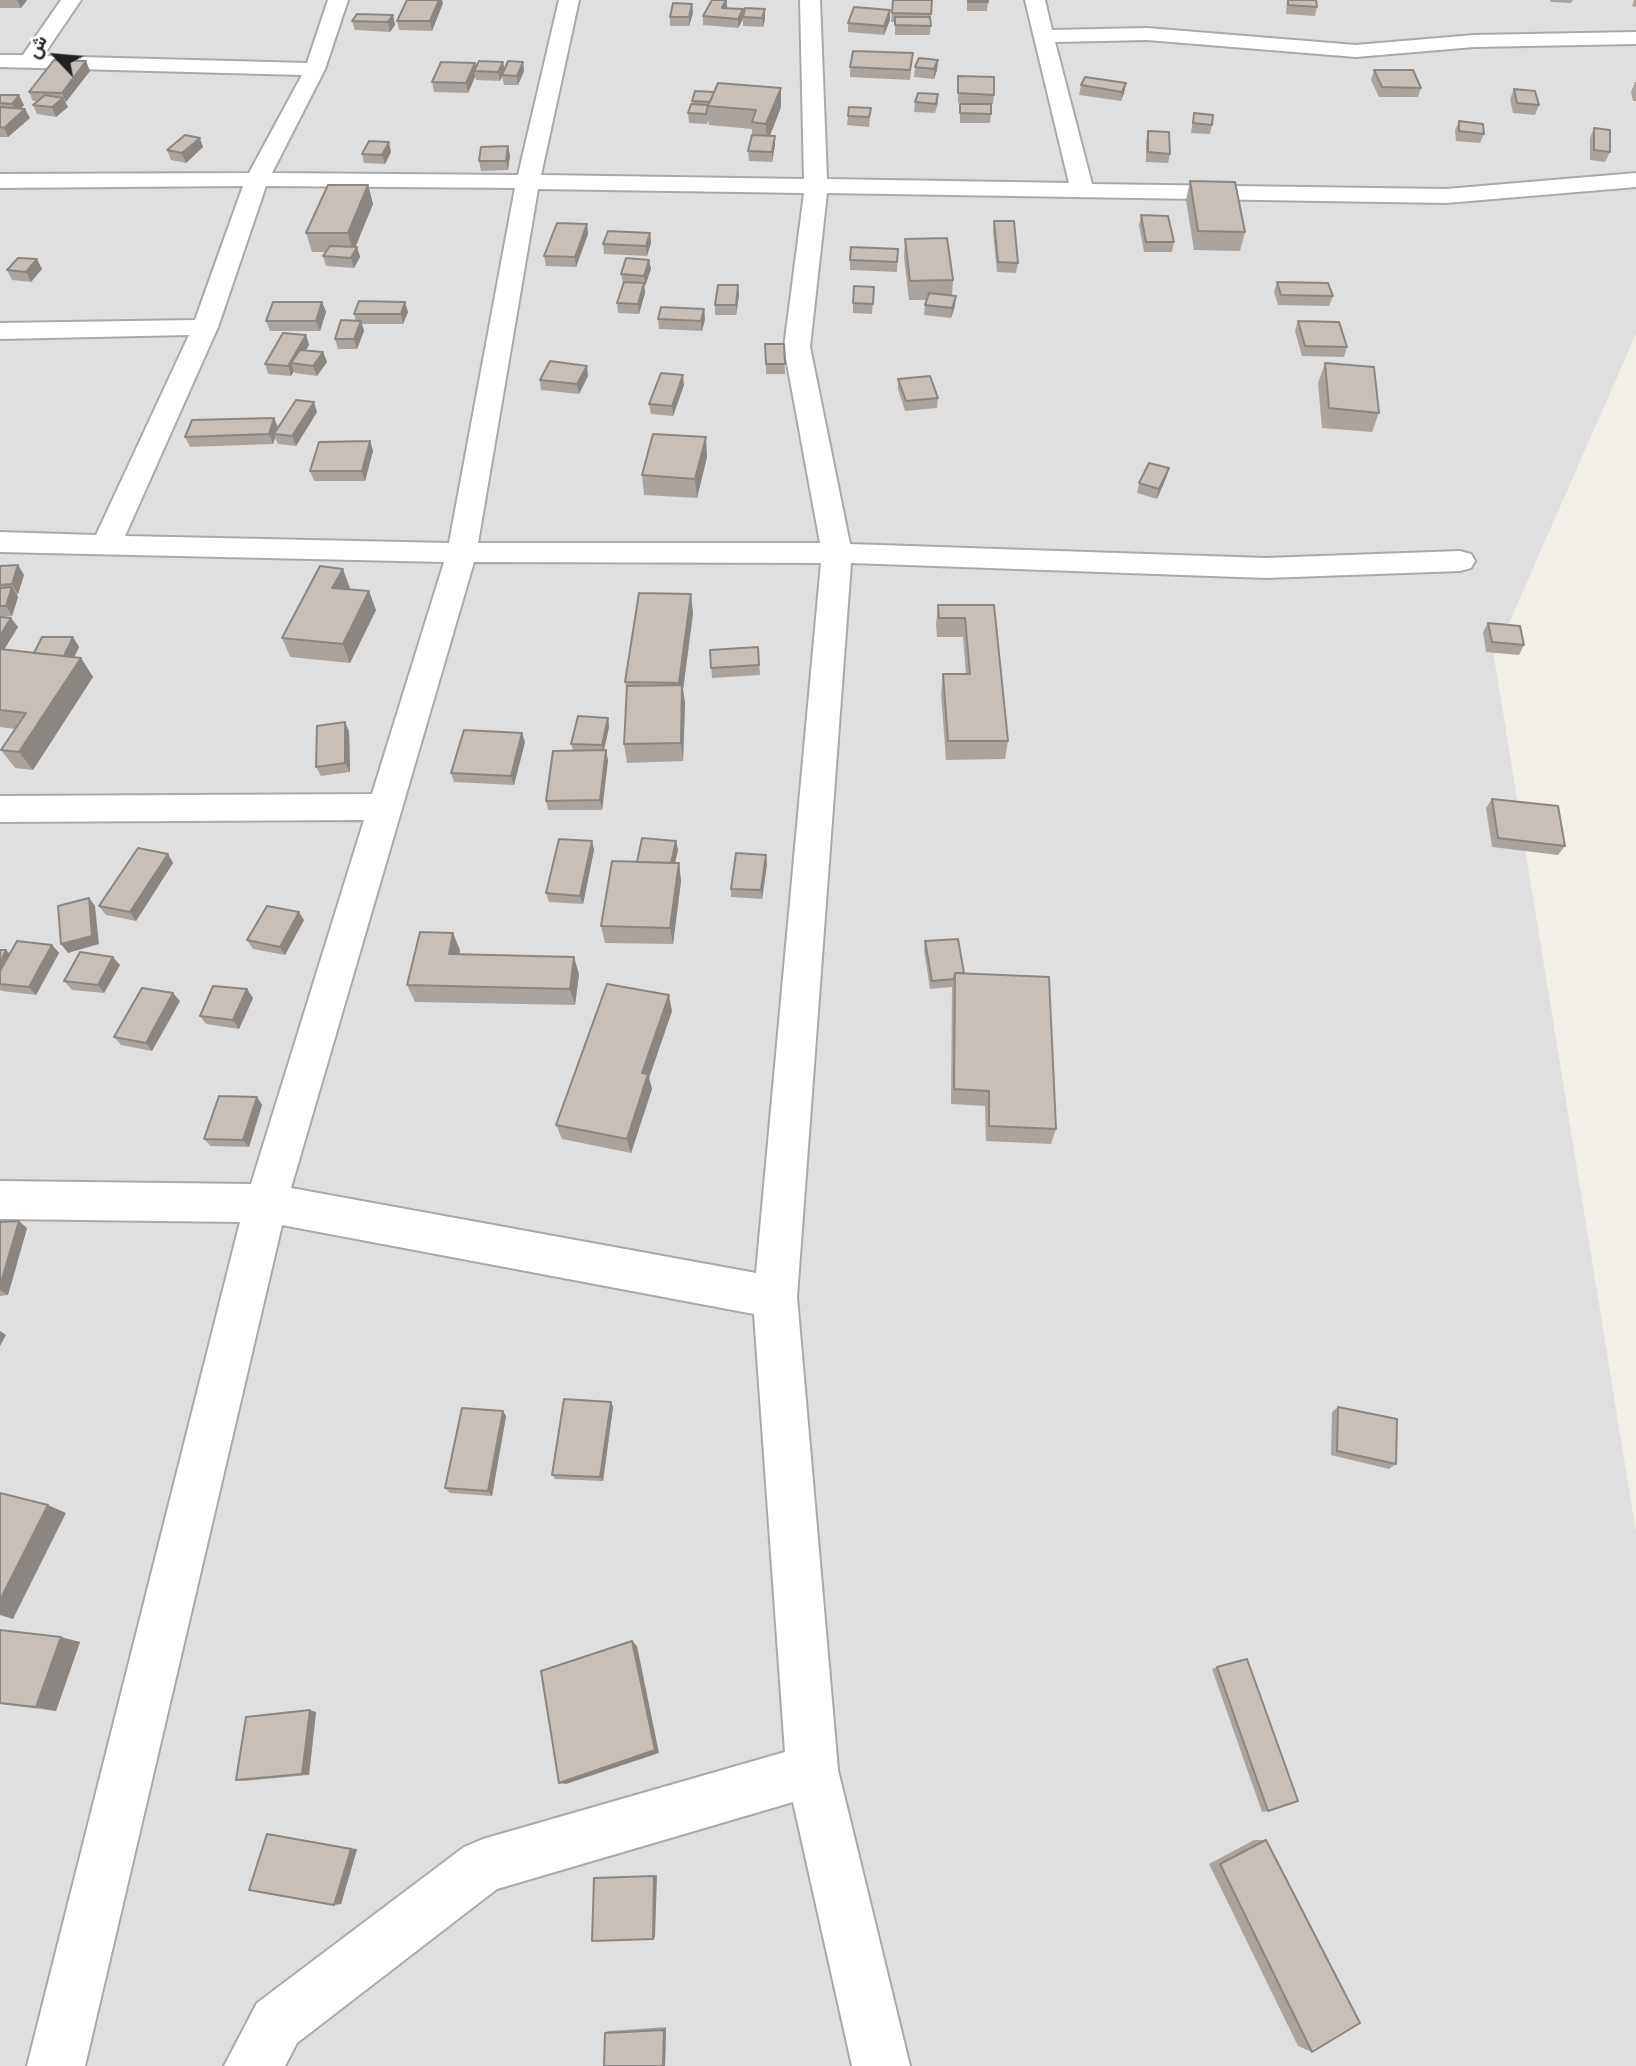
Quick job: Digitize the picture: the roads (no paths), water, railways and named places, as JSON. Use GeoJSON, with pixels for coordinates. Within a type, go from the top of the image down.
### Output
{"type":"FeatureCollection","features":[{"type":"Feature","properties":{"kind":"street"},"geometry":{"type":"LineString","coordinates":[[29,62],[71,0]]}},
{"type":"Feature","properties":{"kind":"street"},"geometry":{"type":"LineString","coordinates":[[106,545],[205,327],[257,180],[315,69],[338,0]]}},
{"type":"Feature","properties":{"kind":"street"},"geometry":{"type":"LineString","coordinates":[[56,2066],[266,1203],[462,552],[528,182],[569,0]]}},
{"type":"Feature","properties":{"kind":"street"},"geometry":{"type":"LineString","coordinates":[[810,0],[816,188],[797,347],[837,553],[775,1297],[812,1770],[881,2066]]}},
{"type":"Feature","properties":{"kind":"street"},"geometry":{"type":"LineString","coordinates":[[1035,0],[1082,191]]}},
{"type":"Feature","properties":{"kind":"street"},"geometry":{"type":"LineString","coordinates":[[1044,36],[1147,34],[1356,51],[1474,41],[1636,38]]}},
{"type":"Feature","properties":{"kind":"street"},"geometry":{"type":"LineString","coordinates":[[0,61],[315,69]]}},
{"type":"Feature","properties":{"kind":"street"},"geometry":{"type":"LineString","coordinates":[[0,181],[528,182],[1446,196],[1636,180]]}},
{"type":"Feature","properties":{"kind":"street"},"geometry":{"type":"LineString","coordinates":[[0,331],[205,327]]}},
{"type":"Feature","properties":{"kind":"street"},"geometry":{"type":"LineString","coordinates":[[0,542],[346,552],[837,553],[1266,569],[1461,561]]}},
{"type":"Feature","properties":{"kind":"street"},"geometry":{"type":"LineString","coordinates":[[0,809],[385,807]]}},
{"type":"Feature","properties":{"kind":"street"},"geometry":{"type":"LineString","coordinates":[[0,1200],[266,1203],[775,1297]]}},
{"type":"Feature","properties":{"kind":"street"},"geometry":{"type":"LineString","coordinates":[[253,2066],[277,2023],[483,1866],[812,1770]]}}]}
